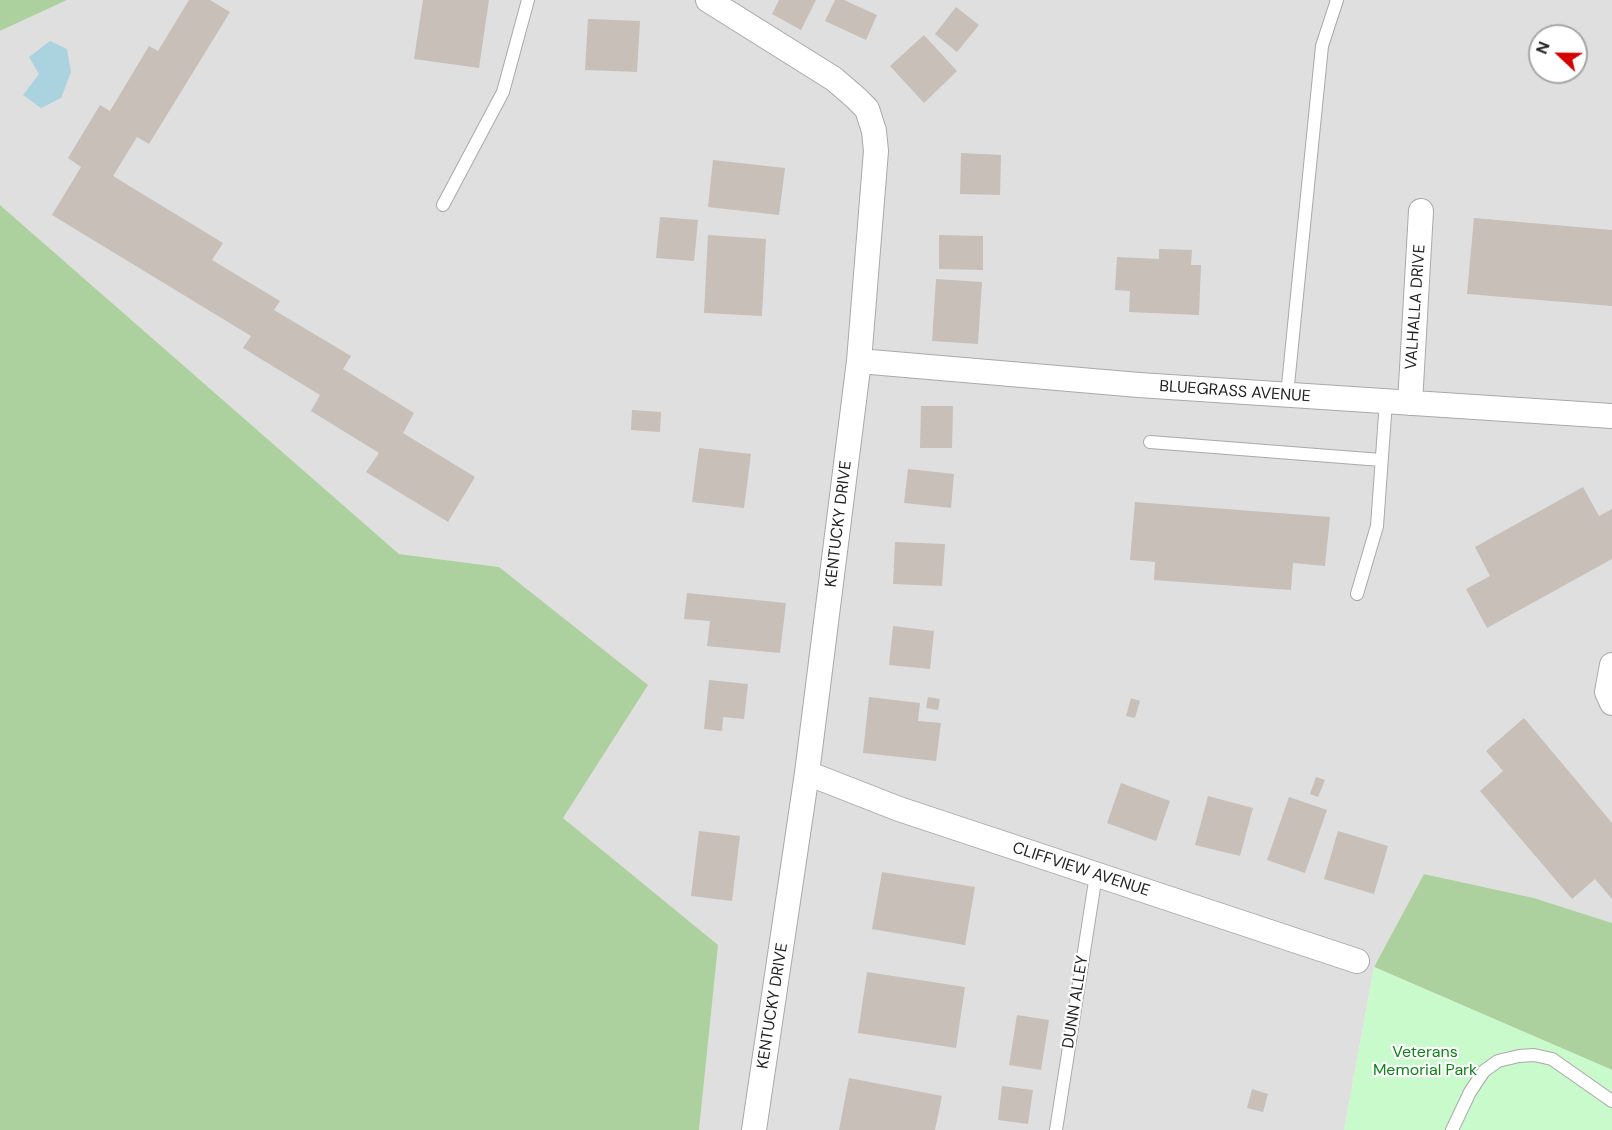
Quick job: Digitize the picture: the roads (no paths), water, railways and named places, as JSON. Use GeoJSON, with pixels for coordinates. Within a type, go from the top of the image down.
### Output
{"type":"FeatureCollection","features":[{"type":"Feature","properties":{"kind":"street","name":"KENTUCKY DRIVE"},"geometry":{"type":"LineString","coordinates":[[708,0],[834,79],[867,109],[874,131],[876,151],[859,361],[807,773],[754,1130]]}},
{"type":"Feature","properties":{"kind":"street","name":"VALHALLA DRIVE"},"geometry":{"type":"LineString","coordinates":[[1410,403],[1421,211]]}},
{"type":"Feature","properties":{"kind":"street","name":"BLUEGRASS AVENUE"},"geometry":{"type":"LineString","coordinates":[[859,361],[1139,385],[1612,416]]}},
{"type":"Feature","properties":{"kind":"street"},"geometry":{"type":"LineString","coordinates":[[1612,665],[1607,692],[1612,703]]}},
{"type":"Feature","properties":{"kind":"street","name":"CLIFFVIEW AVENUE"},"geometry":{"type":"LineString","coordinates":[[807,773],[899,809],[1357,961]]}},
{"type":"Feature","properties":{"kind":"lane"},"geometry":{"type":"LineString","coordinates":[[443,206],[503,92],[528,0]]}},
{"type":"Feature","properties":{"kind":"lane"},"geometry":{"type":"LineString","coordinates":[[1287,395],[1322,46],[1337,0]]}},
{"type":"Feature","properties":{"kind":"lane"},"geometry":{"type":"LineString","coordinates":[[1357,594],[1377,526],[1386,401]]}},
{"type":"Feature","properties":{"kind":"lane"},"geometry":{"type":"LineString","coordinates":[[1150,442],[1381,460]]}},
{"type":"Feature","properties":{"kind":"lane","name":"DUNN ALLEY"},"geometry":{"type":"LineString","coordinates":[[1056,1130],[1096,875]]}},
{"type":"Feature","properties":{"kind":"lane"},"geometry":{"type":"LineString","coordinates":[[1452,1130],[1470,1092],[1484,1071],[1498,1061],[1519,1056],[1534,1055],[1552,1059],[1612,1101]]}},
{"type":"Feature","properties":{"kind":"water"},"geometry":{"type":"Polygon","coordinates":[[[50,41],[67,49],[71,72],[61,98],[41,108],[23,95],[39,74],[29,57],[50,41]]]}},
{"type":"Feature","properties":{"kind":"park label","name":"Veterans Memorial Park"},"geometry":{"type":"Point","coordinates":[1425,1062]}}]}
